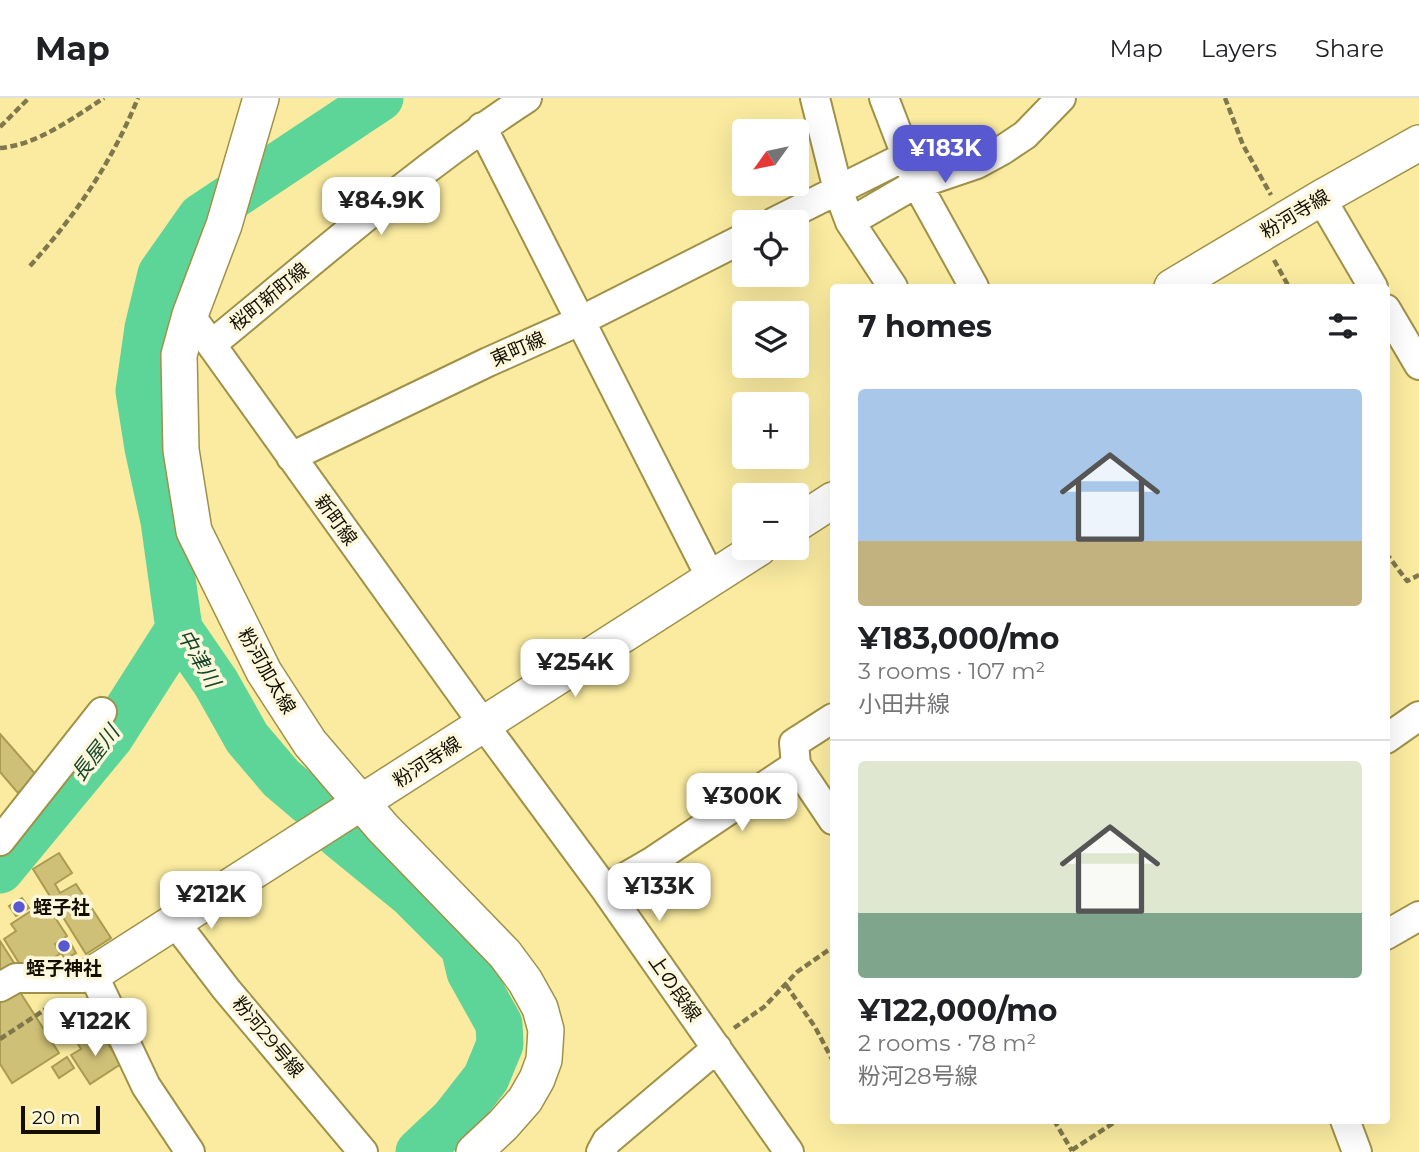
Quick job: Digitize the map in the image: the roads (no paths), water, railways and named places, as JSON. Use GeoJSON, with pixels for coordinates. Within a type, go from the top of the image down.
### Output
{"type":"FeatureCollection","features":[{"type":"Feature","properties":{"kind":"main road","name":"粉河加太線"},"geometry":{"type":"LineString","coordinates":[[261,98],[224,225],[190,315],[179,355],[181,450],[194,531],[264,672],[352,810],[416,863],[505,954],[540,1008],[545,1040],[544,1060],[537,1079],[525,1100],[474,1152]]}},
{"type":"Feature","properties":{"kind":"main road","name":"粉河寺線"},"geometry":{"type":"LineString","coordinates":[[1177,284],[1419,143]]}},
{"type":"Feature","properties":{"kind":"main road"},"geometry":{"type":"LineString","coordinates":[[809,516],[830,502]]}},
{"type":"Feature","properties":{"kind":"main road","name":"粉河寺線"},"geometry":{"type":"LineString","coordinates":[[93,974],[740,560]]}},
{"type":"Feature","properties":{"kind":"street","name":"桜町新町線"},"geometry":{"type":"LineString","coordinates":[[212,344],[482,127],[527,98]]}},
{"type":"Feature","properties":{"kind":"street"},"geometry":{"type":"LineString","coordinates":[[815,98],[838,190],[850,222],[891,284]]}},
{"type":"Feature","properties":{"kind":"street"},"geometry":{"type":"LineString","coordinates":[[884,98],[914,185],[972,284]]}},
{"type":"Feature","properties":{"kind":"street"},"geometry":{"type":"LineString","coordinates":[[850,222],[914,185],[977,164],[1001,151],[1025,135],[1048,104]]}},
{"type":"Feature","properties":{"kind":"street"},"geometry":{"type":"LineString","coordinates":[[482,127],[711,578]]}},
{"type":"Feature","properties":{"kind":"street"},"geometry":{"type":"LineString","coordinates":[[798,210],[906,156]]}},
{"type":"Feature","properties":{"kind":"street"},"geometry":{"type":"LineString","coordinates":[[1321,198],[1371,284]]}},
{"type":"Feature","properties":{"kind":"street","name":"東町線"},"geometry":{"type":"LineString","coordinates":[[291,457],[582,320],[732,244]]}},
{"type":"Feature","properties":{"kind":"street","name":"新町線"},"geometry":{"type":"LineString","coordinates":[[190,315],[484,725]]}},
{"type":"Feature","properties":{"kind":"street"},"geometry":{"type":"LineString","coordinates":[[1390,316],[1419,365]]}},
{"type":"Feature","properties":{"kind":"street"},"geometry":{"type":"LineString","coordinates":[[0,841],[102,712]]}},
{"type":"Feature","properties":{"kind":"street"},"geometry":{"type":"LineString","coordinates":[[1390,736],[1419,716]]}},
{"type":"Feature","properties":{"kind":"street"},"geometry":{"type":"LineString","coordinates":[[830,720],[794,743],[796,765],[830,816]]}},
{"type":"Feature","properties":{"kind":"street","name":"上の段線"},"geometry":{"type":"LineString","coordinates":[[484,725],[605,889],[789,1152]]}},
{"type":"Feature","properties":{"kind":"street"},"geometry":{"type":"LineString","coordinates":[[605,889],[677,846],[796,765]]}},
{"type":"Feature","properties":{"kind":"street"},"geometry":{"type":"LineString","coordinates":[[1390,933],[1419,916]]}},
{"type":"Feature","properties":{"kind":"street","name":"粉河29号線"},"geometry":{"type":"LineString","coordinates":[[174,921],[226,989],[363,1152]]}},
{"type":"Feature","properties":{"kind":"street"},"geometry":{"type":"LineString","coordinates":[[0,987],[16,978],[82,978],[93,974],[146,1086],[190,1152]]}},
{"type":"Feature","properties":{"kind":"street"},"geometry":{"type":"LineString","coordinates":[[601,1152],[607,1141],[715,1046]]}},
{"type":"Feature","properties":{"kind":"street"},"geometry":{"type":"LineString","coordinates":[[1346,1124],[1357,1152]]}},
{"type":"Feature","properties":{"kind":"waterway","name":"中津川"},"geometry":{"type":"LineString","coordinates":[[380,98],[201,217],[161,274],[148,328],[139,391],[164,521],[179,629],[216,683],[247,738],[281,778],[314,806],[339,835],[410,893],[464,947],[470,972],[499,1024],[500,1044],[486,1078],[454,1119],[419,1152]]}},
{"type":"Feature","properties":{"kind":"waterway","name":"長屋川"},"geometry":{"type":"LineString","coordinates":[[0,870],[110,737],[179,629]]}},
{"type":"Feature","properties":{"kind":"place","name":"蛭子社"},"geometry":{"type":"Point","coordinates":[19,907]}},
{"type":"Feature","properties":{"kind":"place","name":"蛭子神社"},"geometry":{"type":"Point","coordinates":[64,946]}}]}
